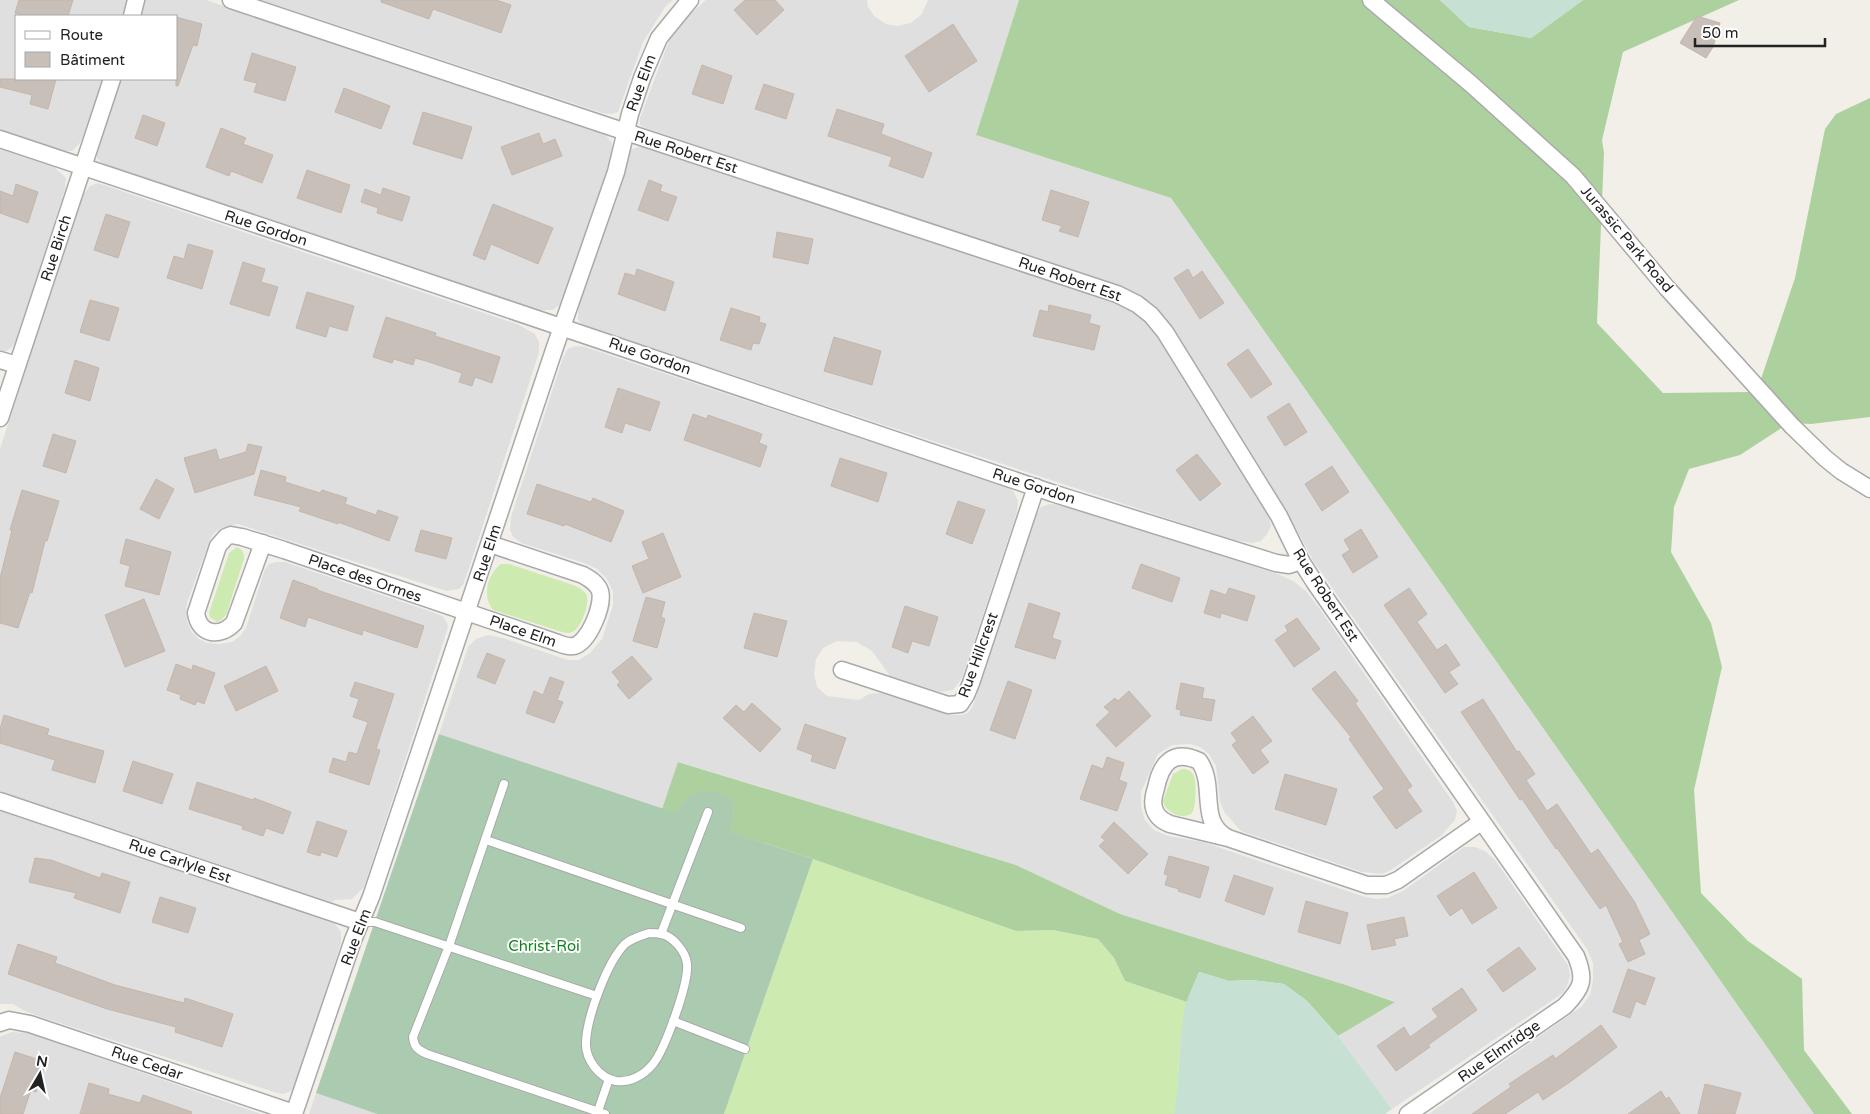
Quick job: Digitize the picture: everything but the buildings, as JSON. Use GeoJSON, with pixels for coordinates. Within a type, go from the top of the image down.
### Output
{"type":"FeatureCollection","features":[{"type":"Feature","properties":{"kind":"street"},"geometry":{"type":"LineString","coordinates":[[132,15],[136,0]]}},
{"type":"Feature","properties":{"kind":"street","name":"Rue Robert Est"},"geometry":{"type":"LineString","coordinates":[[231,0],[1117,294],[1137,304],[1151,315],[1174,345],[1279,516],[1301,561],[1576,956],[1581,967],[1582,980]]}},
{"type":"Feature","properties":{"kind":"street","name":"Rue Elm"},"geometry":{"type":"LineString","coordinates":[[294,1114],[360,922],[374,888],[562,327],[616,172],[630,114],[653,49],[668,25],[690,0]]}},
{"type":"Feature","properties":{"kind":"street","name":"Jurassic Park Road"},"geometry":{"type":"LineString","coordinates":[[1371,0],[1471,84],[1573,176],[1667,288],[1792,426],[1825,458],[1870,490]]}},
{"type":"Feature","properties":{"kind":"street","name":"Rue Birch"},"geometry":{"type":"LineString","coordinates":[[0,418],[112,80]]}},
{"type":"Feature","properties":{"kind":"street","name":"Rue Gordon"},"geometry":{"type":"LineString","coordinates":[[0,139],[1036,487],[1276,564],[1289,565],[1301,561]]}},
{"type":"Feature","properties":{"kind":"street"},"geometry":{"type":"LineString","coordinates":[[0,360],[17,365]]}},
{"type":"Feature","properties":{"kind":"street","name":"Rue Hillcrest"},"geometry":{"type":"LineString","coordinates":[[842,670],[948,705],[960,704],[971,683],[1036,487]]}},
{"type":"Feature","properties":{"kind":"street","name":"Place des Ormes"},"geometry":{"type":"LineString","coordinates":[[263,543],[234,623],[225,632],[220,633],[214,633],[203,628],[196,613],[218,546],[226,537],[237,535],[263,543],[467,612]]}},
{"type":"Feature","properties":{"kind":"street","name":"Place Elm"},"geometry":{"type":"LineString","coordinates":[[467,612],[558,643],[573,646],[582,642],[594,623],[600,592],[593,581],[583,575],[490,544]]}},
{"type":"Feature","properties":{"kind":"street"},"geometry":{"type":"LineString","coordinates":[[1228,838],[1215,829],[1211,820],[1207,775],[1199,761],[1175,757],[1167,762],[1157,782],[1153,800],[1156,814],[1162,820],[1170,824],[1228,838],[1356,883],[1376,886],[1386,885],[1398,880],[1481,822]]}},
{"type":"Feature","properties":{"kind":"street","name":"Rue Carlyle Est"},"geometry":{"type":"LineString","coordinates":[[0,800],[360,922]]}},
{"type":"Feature","properties":{"kind":"street","name":"Rue Elmridge"},"geometry":{"type":"LineString","coordinates":[[1408,1114],[1565,1006],[1578,991],[1582,980]]}},
{"type":"Feature","properties":{"kind":"street","name":"Rue Cedar"},"geometry":{"type":"LineString","coordinates":[[0,1022],[9,1020],[30,1024],[294,1114]]}},
{"type":"Feature","properties":{"kind":"lane"},"geometry":{"type":"LineString","coordinates":[[504,784],[449,946],[413,1037],[414,1044],[418,1050],[427,1054],[600,1113],[609,1079]]}},
{"type":"Feature","properties":{"kind":"lane"},"geometry":{"type":"LineString","coordinates":[[661,934],[708,812]]}},
{"type":"Feature","properties":{"kind":"lane"},"geometry":{"type":"LineString","coordinates":[[486,840],[741,928]]}},
{"type":"Feature","properties":{"kind":"lane"},"geometry":{"type":"LineString","coordinates":[[360,922],[375,922],[597,996]]}},
{"type":"Feature","properties":{"kind":"lane"},"geometry":{"type":"LineString","coordinates":[[649,933],[661,934],[667,936],[683,952],[687,964],[686,979],[672,1022],[661,1050],[653,1064],[642,1074],[629,1080],[609,1079],[599,1072],[591,1062],[586,1042],[597,996],[609,967],[626,943],[649,933]]}},
{"type":"Feature","properties":{"kind":"lane"},"geometry":{"type":"LineString","coordinates":[[672,1022],[745,1049]]}},
{"type":"Feature","properties":{"kind":"shaded area"},"geometry":{"type":"Polygon","coordinates":[[[0,0],[128,0],[122,15],[15,15],[15,80],[103,80],[86,132],[72,151],[61,151],[0,130],[0,0]]]}},
{"type":"Feature","properties":{"kind":"shaded area"},"geometry":{"type":"Polygon","coordinates":[[[145,0],[206,0],[605,134],[612,143],[612,156],[567,293],[560,305],[552,310],[539,310],[106,165],[97,159],[97,149],[120,80],[178,80],[178,15],[140,15],[145,0]]]}},
{"type":"Feature","properties":{"kind":"shaded area"},"geometry":{"type":"Polygon","coordinates":[[[262,0],[673,0],[665,7],[643,42],[618,112],[611,114],[602,113],[262,0]]]}},
{"type":"Feature","properties":{"kind":"shaded area"},"geometry":{"type":"Polygon","coordinates":[[[706,0],[867,0],[868,7],[874,16],[886,24],[897,26],[911,23],[922,14],[928,0],[1019,0],[976,135],[1171,198],[1814,1114],[1429,1114],[1581,1007],[1590,995],[1593,980],[1593,963],[1587,949],[1314,562],[1294,525],[1166,318],[1154,306],[1141,297],[1117,287],[640,125],[640,118],[669,41],[686,18],[706,0]]]}},
{"type":"Feature","properties":{"kind":"shaded area"},"geometry":{"type":"Polygon","coordinates":[[[638,147],[647,147],[1099,294],[1134,311],[1150,325],[1262,504],[1269,516],[1271,526],[1267,534],[1261,541],[1252,543],[1230,539],[584,326],[578,320],[578,307],[631,150],[638,147]]]}},
{"type":"Feature","properties":{"kind":"shaded area"},"geometry":{"type":"Polygon","coordinates":[[[0,149],[54,167],[66,178],[65,189],[17,339],[12,347],[5,352],[0,352],[0,149]]]}},
{"type":"Feature","properties":{"kind":"shaded area"},"geometry":{"type":"Polygon","coordinates":[[[98,183],[517,324],[535,334],[539,342],[539,352],[535,365],[467,574],[463,585],[459,589],[446,591],[238,524],[221,528],[210,539],[187,603],[187,621],[191,631],[199,639],[207,643],[232,642],[246,628],[265,569],[269,564],[285,562],[435,613],[442,616],[446,621],[448,626],[446,634],[364,887],[352,899],[335,900],[332,902],[0,791],[0,449],[82,196],[90,186],[98,183]]]}},
{"type":"Feature","properties":{"kind":"shaded area"},"geometry":{"type":"Polygon","coordinates":[[[575,346],[585,347],[1007,487],[1014,492],[1018,501],[1017,512],[962,678],[953,690],[941,692],[890,676],[872,651],[857,642],[837,641],[823,648],[816,659],[814,674],[817,687],[827,696],[859,700],[869,694],[881,693],[951,715],[968,713],[973,706],[1036,516],[1041,507],[1049,504],[1062,505],[1278,574],[1293,581],[1306,591],[1319,608],[1453,802],[1457,811],[1455,820],[1442,835],[1391,870],[1382,874],[1362,872],[1241,831],[1225,813],[1220,802],[1216,766],[1209,754],[1200,747],[1190,744],[1172,745],[1158,754],[1141,792],[1141,807],[1145,820],[1154,830],[1168,836],[1203,842],[1365,897],[1377,899],[1387,898],[1403,891],[1464,847],[1475,847],[1485,851],[1495,860],[1568,965],[1570,976],[1563,993],[1392,1109],[1338,1036],[1394,1001],[1120,914],[1016,865],[679,762],[662,809],[439,734],[468,647],[476,639],[488,635],[503,638],[568,660],[579,660],[590,653],[602,639],[613,605],[613,592],[607,579],[597,569],[584,563],[521,543],[513,537],[510,529],[511,517],[563,358],[568,349],[575,346]]]}},
{"type":"Feature","properties":{"kind":"shaded area"},"geometry":{"type":"Polygon","coordinates":[[[0,810],[335,924],[341,932],[341,943],[297,1082],[291,1091],[284,1094],[277,1093],[41,1017],[13,1004],[0,1004],[0,810]]]}},
{"type":"Feature","properties":{"kind":"shaded area"},"geometry":{"type":"Polygon","coordinates":[[[12,1032],[28,1033],[261,1114],[0,1114],[0,1037],[12,1032]]]}},
{"type":"Feature","properties":{"kind":"shaded area"},"geometry":{"type":"Polygon","coordinates":[[[316,1093],[377,1114],[309,1114],[316,1093]]]}},
{"type":"Feature","properties":{"kind":"green space"},"geometry":{"type":"Polygon","coordinates":[[[1019,0],[1440,0],[1469,27],[1531,38],[1583,0],[1739,0],[1623,52],[1602,140],[1604,153],[1597,323],[1663,393],[1748,392],[1761,379],[1795,278],[1825,129],[1836,114],[1870,98],[1870,417],[1811,424],[1789,423],[1740,455],[1689,469],[1674,507],[1671,552],[1711,623],[1722,667],[1694,790],[1701,893],[1748,941],[1802,979],[1804,1050],[1852,1114],[1814,1114],[1171,198],[976,135],[1019,0]]]}},
{"type":"Feature","properties":{"kind":"green space"},"geometry":{"type":"Polygon","coordinates":[[[1440,0],[1583,0],[1531,38],[1469,27],[1440,0]]]}},
{"type":"Feature","properties":{"kind":"green space"},"geometry":{"type":"Polygon","coordinates":[[[237,547],[243,552],[244,559],[226,615],[217,622],[210,617],[209,613],[229,553],[237,547]]]}},
{"type":"Feature","properties":{"kind":"green space"},"geometry":{"type":"Polygon","coordinates":[[[501,564],[509,564],[573,585],[584,591],[587,603],[577,629],[568,633],[493,610],[487,592],[489,580],[496,568],[501,564]]]}},
{"type":"Feature","properties":{"kind":"green space","name":"Christ-Roi"},"geometry":{"type":"Polygon","coordinates":[[[439,734],[676,813],[687,798],[699,792],[705,791],[725,795],[731,798],[734,811],[730,832],[813,859],[724,1114],[377,1114],[316,1093],[439,734]]]}},
{"type":"Feature","properties":{"kind":"green space"},"geometry":{"type":"Polygon","coordinates":[[[678,762],[1016,865],[1120,914],[1395,1002],[1338,1036],[1307,1001],[1284,984],[1251,980],[1229,981],[1199,972],[1187,1002],[1125,981],[1114,958],[1098,939],[1053,930],[1016,931],[813,859],[729,832],[734,811],[683,802],[676,814],[662,809],[678,762]]]}},
{"type":"Feature","properties":{"kind":"green space"},"geometry":{"type":"Polygon","coordinates":[[[1182,769],[1188,770],[1194,777],[1195,800],[1192,813],[1179,816],[1170,812],[1163,801],[1173,774],[1182,769]]]}},
{"type":"Feature","properties":{"kind":"green space"},"geometry":{"type":"Polygon","coordinates":[[[813,859],[1016,931],[1053,930],[1098,939],[1114,958],[1125,981],[1187,1002],[1180,1045],[1177,1099],[1174,1114],[724,1114],[813,859]]]}},
{"type":"Feature","properties":{"kind":"green space"},"geometry":{"type":"Polygon","coordinates":[[[1199,972],[1229,981],[1251,980],[1284,984],[1307,1001],[1338,1036],[1392,1109],[1385,1114],[1174,1114],[1184,1015],[1188,997],[1199,972]]]}}]}
